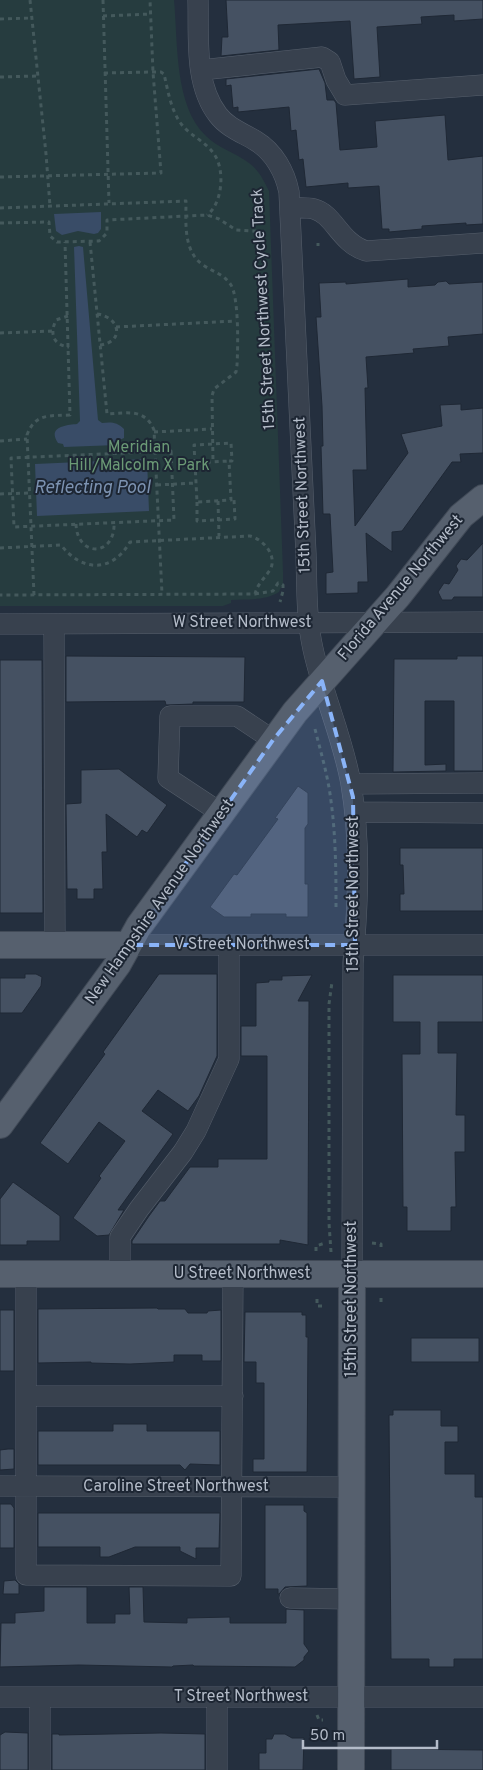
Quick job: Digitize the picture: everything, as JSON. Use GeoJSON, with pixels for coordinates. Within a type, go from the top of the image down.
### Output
{"type":"FeatureCollection","features":[{"type":"Feature","properties":{"kind":"main road","name":"Florida Avenue Northwest"},"geometry":{"type":"LineString","coordinates":[[322,681],[398,596],[461,516],[483,498]]}},
{"type":"Feature","properties":{"kind":"main road","name":"New Hampshire Avenue Northwest"},"geometry":{"type":"LineString","coordinates":[[0,1124],[118,964],[139,926],[273,740],[322,681]]}},
{"type":"Feature","properties":{"kind":"main road","name":"V Street Northwest"},"geometry":{"type":"LineString","coordinates":[[0,945],[128,945]]}},
{"type":"Feature","properties":{"kind":"main road","name":"U Street Northwest"},"geometry":{"type":"LineString","coordinates":[[0,1274],[483,1274]]}},
{"type":"Feature","properties":{"kind":"main road","name":"15th Street Northwest"},"geometry":{"type":"LineString","coordinates":[[352,1274],[352,1770]]}},
{"type":"Feature","properties":{"kind":"street","name":"15th Street Northwest"},"geometry":{"type":"LineString","coordinates":[[198,0],[201,70],[206,93],[219,116],[229,126],[258,142],[268,150],[287,182],[290,208],[309,623],[312,648],[340,740],[351,784],[355,812],[357,924],[353,963],[352,1274]]}},
{"type":"Feature","properties":{"kind":"street"},"geometry":{"type":"LineString","coordinates":[[201,70],[322,57],[330,62],[336,80],[345,95],[483,85]]}},
{"type":"Feature","properties":{"kind":"street"},"geometry":{"type":"LineString","coordinates":[[290,208],[316,209],[324,213],[347,240],[353,245],[366,250],[483,243]]}},
{"type":"Feature","properties":{"kind":"street","name":"W Street Northwest"},"geometry":{"type":"LineString","coordinates":[[0,624],[483,622]]}},
{"type":"Feature","properties":{"kind":"street"},"geometry":{"type":"LineString","coordinates":[[54,624],[55,945]]}},
{"type":"Feature","properties":{"kind":"street"},"geometry":{"type":"LineString","coordinates":[[221,813],[168,778],[170,716],[237,716],[273,740]]}},
{"type":"Feature","properties":{"kind":"street"},"geometry":{"type":"LineString","coordinates":[[351,784],[483,783]]}},
{"type":"Feature","properties":{"kind":"street"},"geometry":{"type":"LineString","coordinates":[[355,812],[483,813]]}},
{"type":"Feature","properties":{"kind":"street","name":"V Street Northwest"},"geometry":{"type":"LineString","coordinates":[[128,945],[483,945]]}},
{"type":"Feature","properties":{"kind":"street"},"geometry":{"type":"LineString","coordinates":[[120,1274],[120,1237],[183,1152],[196,1131],[229,1059],[229,945]]}},
{"type":"Feature","properties":{"kind":"street"},"geometry":{"type":"LineString","coordinates":[[26,1274],[26,1575],[231,1576],[233,1274]]}},
{"type":"Feature","properties":{"kind":"street"},"geometry":{"type":"LineString","coordinates":[[26,1396],[233,1396]]}},
{"type":"Feature","properties":{"kind":"street","name":"Caroline Street Northwest"},"geometry":{"type":"LineString","coordinates":[[0,1486],[352,1487]]}},
{"type":"Feature","properties":{"kind":"street"},"geometry":{"type":"LineString","coordinates":[[290,1598],[352,1599]]}},
{"type":"Feature","properties":{"kind":"street","name":"T Street Northwest"},"geometry":{"type":"LineString","coordinates":[[0,1697],[483,1697]]}},
{"type":"Feature","properties":{"kind":"street"},"geometry":{"type":"LineString","coordinates":[[40,1697],[40,1770]]}},
{"type":"Feature","properties":{"kind":"street"},"geometry":{"type":"LineString","coordinates":[[216,1770],[217,1697]]}},
{"type":"Feature","properties":{"kind":"path"},"geometry":{"type":"LineString","coordinates":[[30,0],[50,206]]}},
{"type":"Feature","properties":{"kind":"path"},"geometry":{"type":"LineString","coordinates":[[103,0],[109,204]]}},
{"type":"Feature","properties":{"kind":"path"},"geometry":{"type":"LineString","coordinates":[[0,177],[161,172],[153,72],[150,0]]}},
{"type":"Feature","properties":{"kind":"path"},"geometry":{"type":"LineString","coordinates":[[103,16],[150,14]]}},
{"type":"Feature","properties":{"kind":"path"},"geometry":{"type":"LineString","coordinates":[[0,20],[32,18]]}},
{"type":"Feature","properties":{"kind":"path"},"geometry":{"type":"LineString","coordinates":[[104,73],[161,72],[164,74],[175,112],[183,126],[207,146],[218,160],[220,170],[219,193],[215,205],[206,215]]}},
{"type":"Feature","properties":{"kind":"path"},"geometry":{"type":"LineString","coordinates":[[0,77],[38,76]]}},
{"type":"Feature","properties":{"kind":"path"},"geometry":{"type":"LineString","coordinates":[[0,208],[186,201],[189,247],[194,257],[203,265],[224,277],[232,285],[236,297],[236,372],[214,390],[211,403],[213,462]]}},
{"type":"Feature","properties":{"kind":"path"},"geometry":{"type":"LineString","coordinates":[[0,223],[49,222],[50,236],[57,242],[99,241],[104,238],[106,233],[107,220],[206,215],[219,219],[236,230],[268,232]]}},
{"type":"Feature","properties":{"kind":"path"},"geometry":{"type":"LineString","coordinates":[[34,595],[27,439],[30,426],[37,419],[47,416],[70,415],[65,242]]}},
{"type":"Feature","properties":{"kind":"path"},"geometry":{"type":"LineString","coordinates":[[90,242],[107,414],[134,413],[143,415],[150,422],[154,432],[162,594]]}},
{"type":"Feature","properties":{"kind":"path"},"geometry":{"type":"LineString","coordinates":[[97,314],[110,318],[116,327],[116,335],[112,341],[100,344]]}},
{"type":"Feature","properties":{"kind":"path"},"geometry":{"type":"LineString","coordinates":[[68,316],[56,320],[52,331],[56,343],[69,347]]}},
{"type":"Feature","properties":{"kind":"path"},"geometry":{"type":"LineString","coordinates":[[116,327],[236,321]]}},
{"type":"Feature","properties":{"kind":"path"},"geometry":{"type":"LineString","coordinates":[[0,333],[52,331]]}},
{"type":"Feature","properties":{"kind":"path"},"geometry":{"type":"LineString","coordinates":[[154,432],[212,429]]}},
{"type":"Feature","properties":{"kind":"path"},"geometry":{"type":"LineString","coordinates":[[0,441],[27,439]]}},
{"type":"Feature","properties":{"kind":"path"},"geometry":{"type":"LineString","coordinates":[[195,463],[229,461],[232,461],[231,443],[194,445],[196,502],[198,521],[235,519],[234,500],[231,500],[229,461]]}},
{"type":"Feature","properties":{"kind":"path"},"geometry":{"type":"LineString","coordinates":[[171,451],[174,520],[14,527],[11,458],[154,452],[171,451]]}},
{"type":"Feature","properties":{"kind":"path"},"geometry":{"type":"LineString","coordinates":[[156,485],[196,483]]}},
{"type":"Feature","properties":{"kind":"path"},"geometry":{"type":"LineString","coordinates":[[0,494],[29,493]]}},
{"type":"Feature","properties":{"kind":"path"},"geometry":{"type":"LineString","coordinates":[[196,502],[231,500]]}},
{"type":"Feature","properties":{"kind":"path"},"geometry":{"type":"LineString","coordinates":[[218,501],[219,536]]}},
{"type":"Feature","properties":{"kind":"path"},"geometry":{"type":"LineString","coordinates":[[76,524],[80,541],[87,548],[97,549],[106,546],[112,540],[115,532],[114,522]]}},
{"type":"Feature","properties":{"kind":"path"},"geometry":{"type":"LineString","coordinates":[[0,548],[61,545],[76,560],[89,565],[100,565],[116,559],[130,542],[219,536],[257,537],[268,548],[272,562],[271,569],[257,585],[255,594]]}},
{"type":"Feature","properties":{"kind":"path"},"geometry":{"type":"LineString","coordinates":[[0,594],[255,594],[273,591],[278,584],[283,585],[284,591],[280,602]]}},
{"type":"Feature","properties":{"kind":"path"},"geometry":{"type":"LineString","coordinates":[[316,1251],[316,1246],[325,1243]]}},
{"type":"Feature","properties":{"kind":"path"},"geometry":{"type":"LineString","coordinates":[[372,1244],[381,1244],[381,1249]]}},
{"type":"Feature","properties":{"kind":"path"},"geometry":{"type":"LineString","coordinates":[[381,1298],[381,1304]]}},
{"type":"Feature","properties":{"kind":"path"},"geometry":{"type":"LineString","coordinates":[[317,1299],[317,1306],[324,1306]]}},
{"type":"Feature","properties":{"kind":"highlighted area"},"geometry":{"type":"Polygon","coordinates":[[[322,681],[353,797],[355,945],[128,945],[273,740],[322,681]]]}},
{"type":"Feature","properties":{"kind":"green space","name":"Meridian Hill/Malcolm X Park"},"geometry":{"type":"Polygon","coordinates":[[[0,0],[174,0],[177,54],[183,91],[188,108],[206,136],[253,166],[269,191],[283,572],[283,583],[279,592],[273,595],[256,599],[231,600],[231,603],[223,606],[0,606],[0,0]]]}},
{"type":"Feature","properties":{"kind":"water"},"geometry":{"type":"Polygon","coordinates":[[[101,212],[101,229],[98,233],[78,231],[62,235],[56,231],[54,214],[101,212]]]}},
{"type":"Feature","properties":{"kind":"water"},"geometry":{"type":"Polygon","coordinates":[[[74,247],[83,247],[98,420],[102,423],[116,424],[124,429],[124,438],[117,441],[117,445],[64,447],[55,438],[56,430],[68,425],[77,424],[80,421],[74,247]]]}},
{"type":"Feature","properties":{"kind":"water","name":"Reflecting Pool"},"geometry":{"type":"Polygon","coordinates":[[[147,459],[149,511],[37,516],[35,464],[147,459]]]}},
{"type":"Feature","properties":{"kind":"building"},"geometry":{"type":"Polygon","coordinates":[[[226,0],[483,0],[483,19],[454,21],[454,15],[421,17],[422,24],[377,27],[380,77],[354,79],[350,21],[278,25],[279,50],[221,56],[222,37],[228,37],[226,0]]]}},
{"type":"Feature","properties":{"kind":"building"},"geometry":{"type":"Polygon","coordinates":[[[319,69],[325,83],[327,100],[334,100],[336,103],[340,150],[377,147],[375,121],[445,115],[448,160],[483,156],[483,224],[466,225],[466,223],[422,226],[422,229],[389,232],[389,229],[382,229],[379,186],[348,188],[348,183],[306,187],[303,159],[299,160],[296,130],[291,131],[289,107],[238,112],[238,107],[233,108],[231,85],[226,86],[226,79],[319,69]]]}},
{"type":"Feature","properties":{"kind":"building"},"geometry":{"type":"Polygon","coordinates":[[[408,279],[408,287],[435,285],[438,282],[446,281],[449,284],[483,282],[483,334],[448,337],[449,346],[413,349],[414,353],[366,357],[368,388],[365,388],[367,470],[353,470],[355,526],[408,453],[401,434],[442,426],[440,405],[461,404],[461,410],[483,408],[483,453],[460,454],[461,462],[452,462],[402,531],[392,532],[392,552],[366,533],[368,582],[358,582],[358,593],[326,594],[326,573],[333,572],[330,514],[323,514],[322,406],[316,317],[321,317],[319,283],[346,282],[346,284],[408,279]]]}},
{"type":"Feature","properties":{"kind":"building"},"geometry":{"type":"Polygon","coordinates":[[[483,543],[483,597],[454,597],[452,600],[442,600],[438,592],[444,583],[449,584],[458,570],[456,566],[461,559],[467,560],[483,543]]]}},
{"type":"Feature","properties":{"kind":"building"},"geometry":{"type":"Polygon","coordinates":[[[66,656],[245,657],[244,702],[193,702],[193,704],[166,705],[165,701],[66,702],[66,656]]]}},
{"type":"Feature","properties":{"kind":"building"},"geometry":{"type":"Polygon","coordinates":[[[457,656],[483,656],[483,771],[454,771],[454,701],[425,701],[425,765],[446,764],[446,771],[393,772],[394,659],[457,659],[457,656]]]}},
{"type":"Feature","properties":{"kind":"building"},"geometry":{"type":"Polygon","coordinates":[[[0,660],[42,660],[43,913],[0,913],[0,660]]]}},
{"type":"Feature","properties":{"kind":"building"},"geometry":{"type":"Polygon","coordinates":[[[119,769],[167,805],[147,833],[142,830],[137,837],[106,814],[107,852],[102,852],[103,889],[94,889],[94,899],[77,899],[77,889],[67,889],[66,804],[81,803],[81,770],[119,769]]]}},
{"type":"Feature","properties":{"kind":"building"},"geometry":{"type":"Polygon","coordinates":[[[298,786],[308,793],[308,824],[305,828],[305,884],[308,884],[308,917],[286,917],[286,914],[251,914],[251,917],[224,917],[210,907],[234,874],[237,875],[278,819],[275,818],[298,786]]]}},
{"type":"Feature","properties":{"kind":"building"},"geometry":{"type":"Polygon","coordinates":[[[400,848],[483,848],[483,911],[400,911],[400,894],[404,894],[403,865],[400,865],[400,848]]]}},
{"type":"Feature","properties":{"kind":"building"},"geometry":{"type":"Polygon","coordinates":[[[25,974],[36,974],[42,977],[41,986],[22,1013],[0,1013],[0,978],[25,978],[25,974]]]}},
{"type":"Feature","properties":{"kind":"building"},"geometry":{"type":"Polygon","coordinates":[[[159,974],[217,974],[217,1056],[199,1096],[188,1111],[158,1090],[142,1111],[173,1134],[118,1210],[124,1210],[109,1235],[97,1236],[73,1218],[101,1178],[99,1176],[125,1141],[99,1122],[68,1164],[40,1143],[105,1054],[103,1052],[159,974]]]}},
{"type":"Feature","properties":{"kind":"building"},"geometry":{"type":"Polygon","coordinates":[[[312,975],[298,1001],[309,1001],[308,1245],[280,1240],[280,1244],[132,1244],[132,1241],[160,1201],[165,1201],[190,1167],[218,1167],[218,1159],[267,1159],[267,1056],[241,1056],[241,1026],[256,1026],[256,983],[282,980],[282,976],[312,975]]]}},
{"type":"Feature","properties":{"kind":"building"},"geometry":{"type":"Polygon","coordinates":[[[393,975],[483,975],[483,1022],[438,1022],[438,1053],[457,1053],[456,1115],[465,1115],[465,1152],[455,1152],[456,1207],[451,1207],[451,1231],[407,1231],[407,1207],[403,1207],[402,1054],[420,1054],[420,1022],[393,1022],[393,975]]]}},
{"type":"Feature","properties":{"kind":"building"},"geometry":{"type":"Polygon","coordinates":[[[13,1182],[60,1216],[60,1241],[27,1241],[27,1245],[0,1245],[0,1199],[13,1182]]]}},
{"type":"Feature","properties":{"kind":"building"},"geometry":{"type":"Polygon","coordinates":[[[38,1309],[185,1309],[188,1313],[207,1313],[208,1311],[221,1310],[221,1361],[202,1361],[202,1355],[174,1355],[174,1362],[130,1364],[91,1362],[38,1363],[38,1309]]]}},
{"type":"Feature","properties":{"kind":"building"},"geometry":{"type":"Polygon","coordinates":[[[0,1310],[14,1310],[14,1371],[0,1371],[0,1310]]]}},
{"type":"Feature","properties":{"kind":"building"},"geometry":{"type":"Polygon","coordinates":[[[245,1312],[302,1312],[302,1315],[306,1315],[306,1337],[308,1337],[307,1472],[253,1472],[253,1459],[264,1459],[264,1383],[256,1383],[256,1362],[244,1362],[245,1312]]]}},
{"type":"Feature","properties":{"kind":"building"},"geometry":{"type":"Polygon","coordinates":[[[411,1338],[479,1338],[479,1362],[411,1362],[411,1338]]]}},
{"type":"Feature","properties":{"kind":"building"},"geometry":{"type":"Polygon","coordinates":[[[393,1410],[441,1410],[441,1426],[458,1426],[458,1442],[445,1442],[445,1474],[475,1474],[475,1497],[483,1497],[483,1659],[454,1659],[454,1667],[429,1667],[429,1659],[391,1659],[389,1415],[393,1415],[393,1410]]]}},
{"type":"Feature","properties":{"kind":"building"},"geometry":{"type":"Polygon","coordinates":[[[113,1424],[147,1424],[147,1431],[220,1431],[220,1465],[190,1464],[185,1470],[180,1465],[38,1465],[38,1431],[113,1431],[113,1424]]]}},
{"type":"Feature","properties":{"kind":"building"},"geometry":{"type":"Polygon","coordinates":[[[14,1449],[14,1469],[0,1470],[0,1450],[14,1449]]]}},
{"type":"Feature","properties":{"kind":"building"},"geometry":{"type":"Polygon","coordinates":[[[0,1504],[11,1504],[14,1508],[14,1548],[0,1548],[0,1504]]]}},
{"type":"Feature","properties":{"kind":"building"},"geometry":{"type":"Polygon","coordinates":[[[265,1505],[304,1505],[304,1511],[307,1513],[307,1586],[285,1587],[279,1594],[278,1589],[265,1589],[265,1505]]]}},
{"type":"Feature","properties":{"kind":"building"},"geometry":{"type":"Polygon","coordinates":[[[38,1513],[220,1513],[219,1548],[196,1548],[196,1559],[180,1551],[180,1547],[135,1547],[109,1557],[100,1557],[100,1547],[38,1547],[38,1513]]]}},
{"type":"Feature","properties":{"kind":"building"},"geometry":{"type":"Polygon","coordinates":[[[15,1580],[19,1584],[19,1594],[3,1594],[4,1581],[15,1580]]]}},
{"type":"Feature","properties":{"kind":"building"},"geometry":{"type":"Polygon","coordinates":[[[44,1587],[87,1587],[87,1623],[115,1623],[115,1614],[130,1614],[129,1587],[143,1587],[144,1622],[187,1623],[187,1618],[230,1617],[230,1623],[286,1623],[286,1609],[304,1610],[304,1644],[309,1651],[304,1660],[295,1667],[79,1665],[0,1667],[1,1623],[15,1623],[15,1613],[44,1611],[44,1587]]]}},
{"type":"Feature","properties":{"kind":"building"},"geometry":{"type":"Polygon","coordinates":[[[5,1732],[28,1733],[28,1770],[0,1770],[0,1735],[5,1732]]]}},
{"type":"Feature","properties":{"kind":"building"},"geometry":{"type":"Polygon","coordinates":[[[52,1734],[205,1734],[205,1770],[52,1770],[52,1734]]]}},
{"type":"Feature","properties":{"kind":"building"},"geometry":{"type":"Polygon","coordinates":[[[274,1734],[285,1734],[292,1738],[304,1738],[303,1770],[259,1770],[259,1753],[266,1753],[266,1739],[272,1739],[274,1734]]]}},
{"type":"Feature","properties":{"kind":"building"},"geometry":{"type":"Polygon","coordinates":[[[391,1749],[483,1750],[483,1770],[391,1770],[391,1749]]]}}]}
